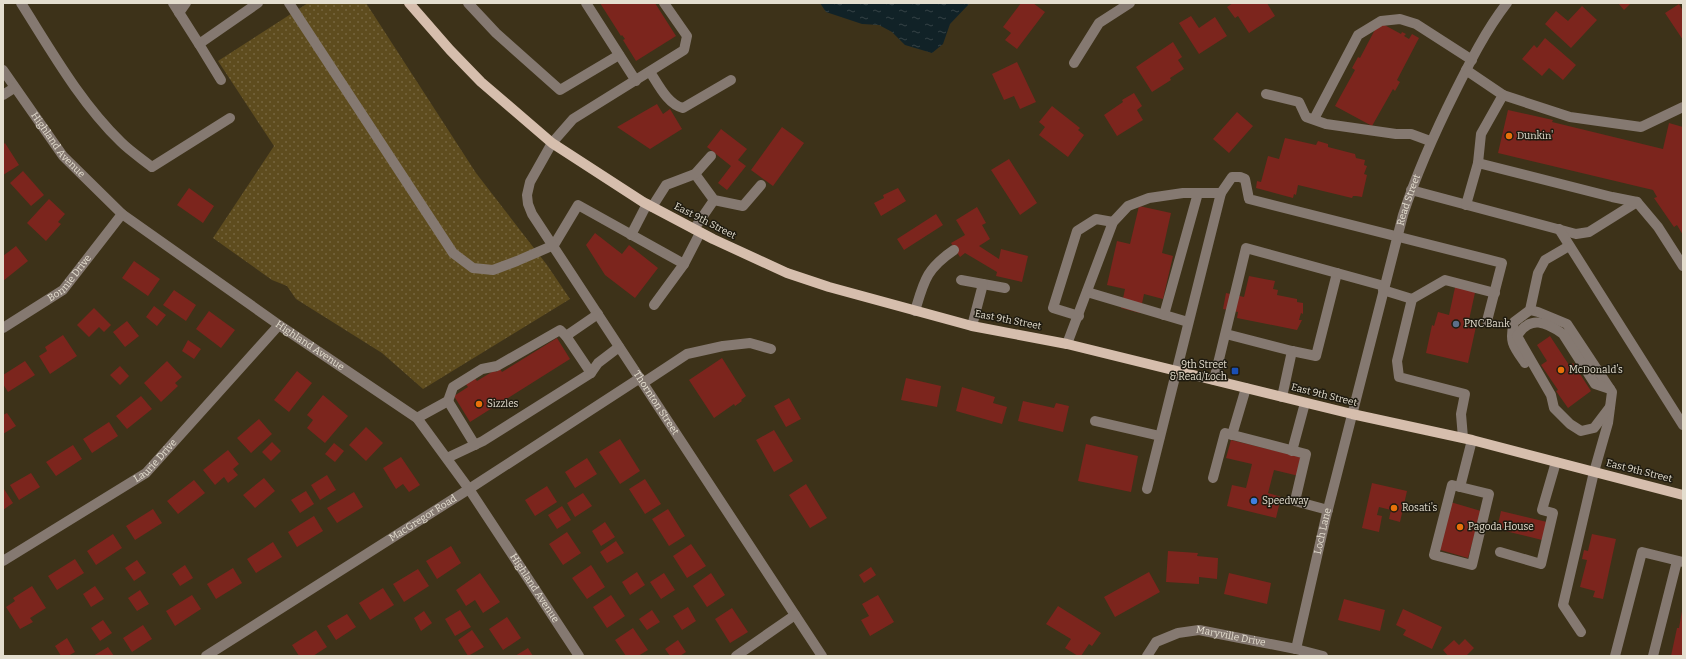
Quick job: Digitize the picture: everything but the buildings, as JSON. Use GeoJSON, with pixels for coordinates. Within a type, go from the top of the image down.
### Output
{"type":"FeatureCollection","features":[{"type":"Feature","properties":{"kind":"main road","name":"East 9th Street"},"geometry":{"type":"LineString","coordinates":[[409,3],[450,50],[481,82],[552,143],[650,206],[697,231],[787,273],[915,311],[972,326],[1067,344],[1305,403],[1468,439],[1683,495]]}},
{"type":"Feature","properties":{"kind":"street"},"geometry":{"type":"LineString","coordinates":[[21,3],[71,83],[93,111],[122,143],[152,167],[230,118]]}},
{"type":"Feature","properties":{"kind":"street"},"geometry":{"type":"LineString","coordinates":[[173,3],[222,80]]}},
{"type":"Feature","properties":{"kind":"street"},"geometry":{"type":"LineString","coordinates":[[179,13],[186,3]]}},
{"type":"Feature","properties":{"kind":"street"},"geometry":{"type":"LineString","coordinates":[[199,44],[258,3]]}},
{"type":"Feature","properties":{"kind":"street"},"geometry":{"type":"LineString","coordinates":[[289,3],[453,253],[473,268],[494,270],[554,245],[578,205],[684,264]]}},
{"type":"Feature","properties":{"kind":"street"},"geometry":{"type":"LineString","coordinates":[[468,3],[496,33],[560,90],[619,55]]}},
{"type":"Feature","properties":{"kind":"street"},"geometry":{"type":"LineString","coordinates":[[586,3],[636,81]]}},
{"type":"Feature","properties":{"kind":"street","name":"Thornton Street"},"geometry":{"type":"LineString","coordinates":[[664,3],[687,36],[684,50],[573,119],[552,143],[530,182],[527,195],[528,204],[532,214],[554,245],[641,381],[822,656]]}},
{"type":"Feature","properties":{"kind":"street"},"geometry":{"type":"LineString","coordinates":[[1074,62],[1099,23],[1130,3]]}},
{"type":"Feature","properties":{"kind":"street","name":"Read Street"},"geometry":{"type":"LineString","coordinates":[[1352,414],[1397,236],[1411,190],[1430,141],[1466,70],[1498,15],[1507,3]]}},
{"type":"Feature","properties":{"kind":"street"},"geometry":{"type":"LineString","coordinates":[[1314,120],[1358,35],[1381,21],[1400,19],[1416,24],[1472,60]]}},
{"type":"Feature","properties":{"kind":"street","name":"Highland Avenue"},"geometry":{"type":"LineString","coordinates":[[3,70],[14,88],[63,156],[122,214],[279,325],[417,418],[469,489],[579,656]]}},
{"type":"Feature","properties":{"kind":"street"},"geometry":{"type":"LineString","coordinates":[[1466,70],[1503,95],[1570,117],[1641,127],[1683,107]]}},
{"type":"Feature","properties":{"kind":"street"},"geometry":{"type":"LineString","coordinates":[[650,72],[661,89],[676,107],[683,108],[731,80]]}},
{"type":"Feature","properties":{"kind":"street"},"geometry":{"type":"LineString","coordinates":[[3,96],[14,88]]}},
{"type":"Feature","properties":{"kind":"street"},"geometry":{"type":"LineString","coordinates":[[1266,94],[1299,102],[1306,117],[1314,120],[1334,125],[1396,134],[1411,134],[1430,141]]}},
{"type":"Feature","properties":{"kind":"street"},"geometry":{"type":"LineString","coordinates":[[1466,204],[1478,163],[1480,134],[1503,95]]}},
{"type":"Feature","properties":{"kind":"street"},"geometry":{"type":"LineString","coordinates":[[631,235],[666,185],[695,174],[711,156]]}},
{"type":"Feature","properties":{"kind":"street"},"geometry":{"type":"LineString","coordinates":[[1478,163],[1637,202],[1658,227],[1683,266]]}},
{"type":"Feature","properties":{"kind":"street"},"geometry":{"type":"LineString","coordinates":[[695,174],[714,200],[744,206],[761,185]]}},
{"type":"Feature","properties":{"kind":"street"},"geometry":{"type":"LineString","coordinates":[[1147,489],[1221,193],[1232,177],[1240,176],[1245,179],[1249,199],[1502,263],[1487,321]]}},
{"type":"Feature","properties":{"kind":"street"},"geometry":{"type":"LineString","coordinates":[[1411,190],[1576,234],[1589,232],[1637,202]]}},
{"type":"Feature","properties":{"kind":"street"},"geometry":{"type":"LineString","coordinates":[[1067,344],[1112,222],[1128,206],[1149,198],[1183,193],[1221,193]]}},
{"type":"Feature","properties":{"kind":"street"},"geometry":{"type":"LineString","coordinates":[[1164,315],[1198,193]]}},
{"type":"Feature","properties":{"kind":"street"},"geometry":{"type":"LineString","coordinates":[[654,305],[684,264],[697,231],[714,200]]}},
{"type":"Feature","properties":{"kind":"street","name":"Bonnie Drive"},"geometry":{"type":"LineString","coordinates":[[3,328],[63,290],[122,214]]}},
{"type":"Feature","properties":{"kind":"street"},"geometry":{"type":"LineString","coordinates":[[1078,316],[1053,308],[1077,231],[1096,219],[1112,222]]}},
{"type":"Feature","properties":{"kind":"street"},"geometry":{"type":"LineString","coordinates":[[1559,229],[1683,425]]}},
{"type":"Feature","properties":{"kind":"street"},"geometry":{"type":"LineString","coordinates":[[1569,246],[1545,260],[1538,273],[1530,310],[1514,322],[1510,334],[1513,346],[1554,408],[1570,424],[1581,431],[1594,428],[1610,407]]}},
{"type":"Feature","properties":{"kind":"street"},"geometry":{"type":"LineString","coordinates":[[1214,380],[1246,248],[1337,273],[1384,288],[1412,299]]}},
{"type":"Feature","properties":{"kind":"street"},"geometry":{"type":"LineString","coordinates":[[915,311],[922,286],[928,274],[941,259],[954,250]]}},
{"type":"Feature","properties":{"kind":"street"},"geometry":{"type":"LineString","coordinates":[[1226,334],[1316,356],[1337,273]]}},
{"type":"Feature","properties":{"kind":"street"},"geometry":{"type":"LineString","coordinates":[[961,280],[1005,288]]}},
{"type":"Feature","properties":{"kind":"street"},"geometry":{"type":"LineString","coordinates":[[1460,487],[1468,439],[1461,414],[1465,394],[1399,377],[1397,361],[1412,299],[1445,280],[1495,293]]}},
{"type":"Feature","properties":{"kind":"street"},"geometry":{"type":"LineString","coordinates":[[972,326],[983,284]]}},
{"type":"Feature","properties":{"kind":"street"},"geometry":{"type":"LineString","coordinates":[[1087,292],[1188,322]]}},
{"type":"Feature","properties":{"kind":"street"},"geometry":{"type":"LineString","coordinates":[[1530,310],[1567,324],[1612,392],[1608,423],[1594,472],[1563,605],[1581,632]]}},
{"type":"Feature","properties":{"kind":"street"},"geometry":{"type":"LineString","coordinates":[[566,336],[598,314]]}},
{"type":"Feature","properties":{"kind":"street"},"geometry":{"type":"LineString","coordinates":[[1554,408],[1551,395],[1518,336],[1522,328],[1530,324],[1539,322],[1547,324],[1563,334],[1595,384],[1610,389]]}},
{"type":"Feature","properties":{"kind":"street","name":"Laurie Drive"},"geometry":{"type":"LineString","coordinates":[[3,561],[146,473],[279,325]]}},
{"type":"Feature","properties":{"kind":"street"},"geometry":{"type":"LineString","coordinates":[[417,418],[448,401],[453,387],[482,369],[497,366],[560,330],[566,336],[591,373]]}},
{"type":"Feature","properties":{"kind":"street","name":"MacGregor Road"},"geometry":{"type":"LineString","coordinates":[[206,656],[641,381],[688,354],[723,346],[750,344],[771,349]]}},
{"type":"Feature","properties":{"kind":"street"},"geometry":{"type":"LineString","coordinates":[[446,458],[475,445],[591,373],[598,363],[619,347]]}},
{"type":"Feature","properties":{"kind":"street"},"geometry":{"type":"LineString","coordinates":[[1282,397],[1292,351]]}},
{"type":"Feature","properties":{"kind":"street"},"geometry":{"type":"LineString","coordinates":[[1232,435],[1246,388]]}},
{"type":"Feature","properties":{"kind":"street"},"geometry":{"type":"LineString","coordinates":[[448,401],[475,445]]}},
{"type":"Feature","properties":{"kind":"street"},"geometry":{"type":"LineString","coordinates":[[1292,451],[1305,403]]}},
{"type":"Feature","properties":{"kind":"street","name":"Loch Lane"},"geometry":{"type":"LineString","coordinates":[[1296,649],[1352,414]]}},
{"type":"Feature","properties":{"kind":"street"},"geometry":{"type":"LineString","coordinates":[[1095,421],[1160,436]]}},
{"type":"Feature","properties":{"kind":"street"},"geometry":{"type":"LineString","coordinates":[[1213,478],[1225,433],[1306,454],[1295,501],[1328,510]]}},
{"type":"Feature","properties":{"kind":"street"},"geometry":{"type":"LineString","coordinates":[[1500,552],[1541,564],[1553,513],[1542,510],[1556,462]]}},
{"type":"Feature","properties":{"kind":"street"},"geometry":{"type":"LineString","coordinates":[[1452,485],[1460,487],[1489,494],[1472,565],[1434,555],[1452,485]]}},
{"type":"Feature","properties":{"kind":"street"},"geometry":{"type":"LineString","coordinates":[[1615,656],[1642,552],[1680,562],[1653,656]]}},
{"type":"Feature","properties":{"kind":"street"},"geometry":{"type":"LineString","coordinates":[[736,656],[796,615]]}},
{"type":"Feature","properties":{"kind":"street","name":"Maryville Drive"},"geometry":{"type":"LineString","coordinates":[[1147,656],[1156,642],[1178,634],[1200,630],[1296,649],[1323,656]]}},
{"type":"Feature","properties":{"kind":"shaded area"},"geometry":{"type":"Polygon","coordinates":[[[308,3],[366,3],[476,173],[547,265],[570,299],[423,389],[382,353],[296,299],[287,286],[272,280],[213,238],[274,146],[218,61],[308,3]]]}},
{"type":"Feature","properties":{"kind":"water"},"geometry":{"type":"Polygon","coordinates":[[[820,3],[970,3],[950,24],[943,44],[932,53],[905,45],[892,32],[879,25],[862,24],[826,12],[820,3]]]}},
{"type":"Feature","properties":{"kind":"place","name":"Dunkin'"},"geometry":{"type":"Point","coordinates":[1509,136]}},
{"type":"Feature","properties":{"kind":"place","name":"PNC Bank"},"geometry":{"type":"Point","coordinates":[1456,324]}},
{"type":"Feature","properties":{"kind":"place","name":"McDonald's"},"geometry":{"type":"Point","coordinates":[1561,370]}},
{"type":"Feature","properties":{"kind":"place","name":"9th Street & Read/Loch"},"geometry":{"type":"Point","coordinates":[1235,371]}},
{"type":"Feature","properties":{"kind":"place","name":"Sizzles"},"geometry":{"type":"Point","coordinates":[479,404]}},
{"type":"Feature","properties":{"kind":"place","name":"Speedway"},"geometry":{"type":"Point","coordinates":[1254,501]}},
{"type":"Feature","properties":{"kind":"place","name":"Rosati's"},"geometry":{"type":"Point","coordinates":[1394,508]}},
{"type":"Feature","properties":{"kind":"place","name":"Pagoda House"},"geometry":{"type":"Point","coordinates":[1460,527]}}]}
